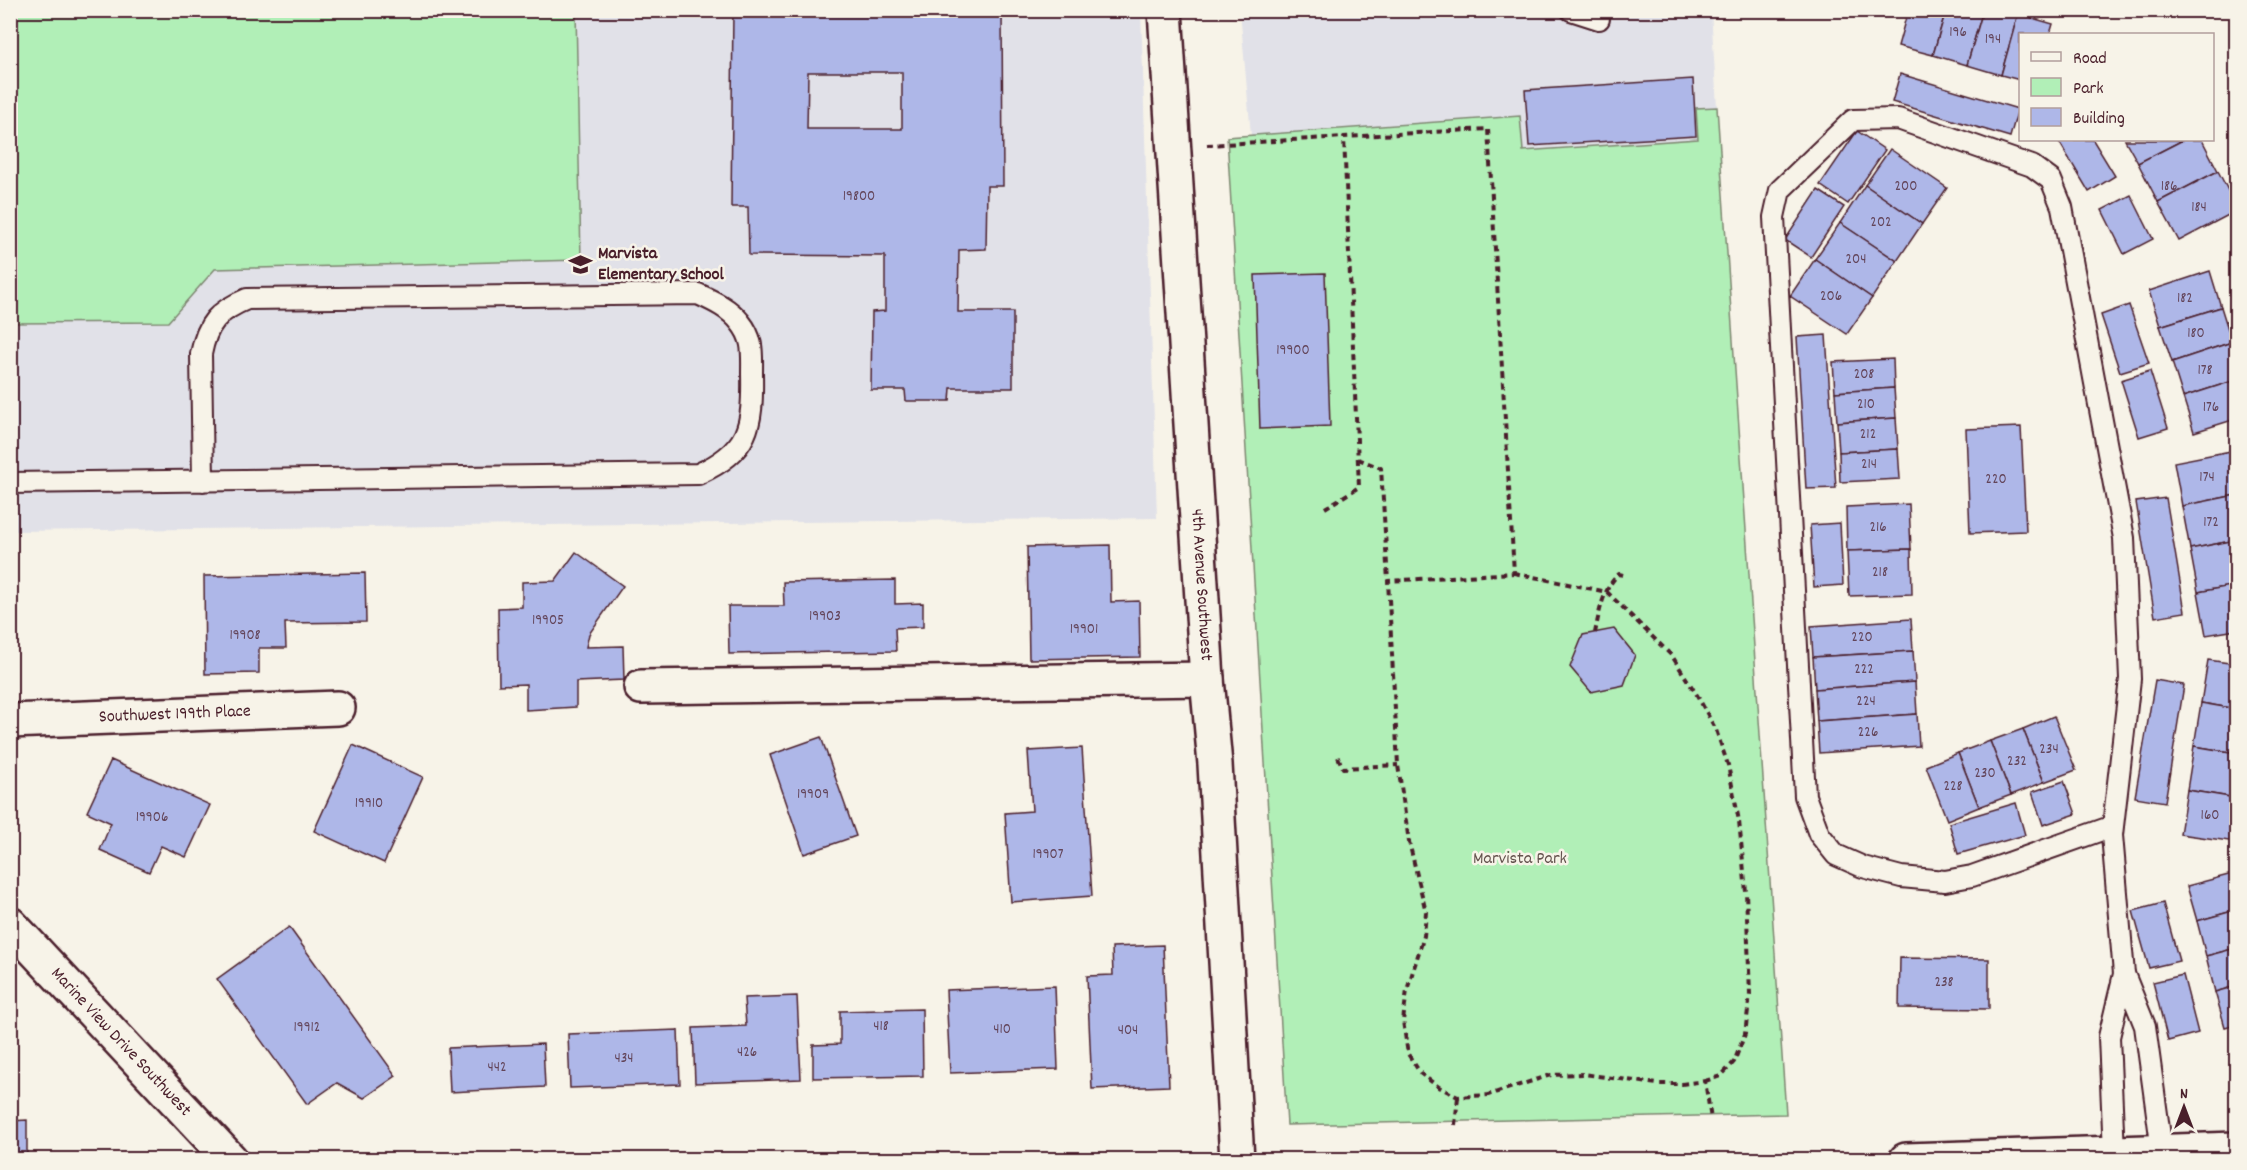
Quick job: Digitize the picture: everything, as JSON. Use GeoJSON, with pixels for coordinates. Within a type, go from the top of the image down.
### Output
{"type":"FeatureCollection","features":[{"type":"Feature","properties":{"kind":"street","name":"4th Avenue Southwest"},"geometry":{"type":"LineString","coordinates":[[1165,10],[1207,679],[1215,764],[1237,1160]]}},
{"type":"Feature","properties":{"kind":"street"},"geometry":{"type":"LineString","coordinates":[[641,687],[1207,679]]}},
{"type":"Feature","properties":{"kind":"street","name":"Southwest 199th Place"},"geometry":{"type":"LineString","coordinates":[[10,721],[338,708]]}},
{"type":"Feature","properties":{"kind":"street","name":"Marine View Drive Southwest"},"geometry":{"type":"LineString","coordinates":[[10,924],[231,1160]]}},
{"type":"Feature","properties":{"kind":"street"},"geometry":{"type":"LineString","coordinates":[[1906,1160],[2056,1157],[2236,1149]]}},
{"type":"Feature","properties":{"kind":"lane"},"geometry":{"type":"LineString","coordinates":[[1571,10],[1599,19]]}},
{"type":"Feature","properties":{"kind":"lane"},"geometry":{"type":"LineString","coordinates":[[2113,826],[1972,876],[1945,881],[1901,877],[1863,867],[1836,855],[1819,834],[1805,796],[1774,217],[1780,190],[1853,120],[1898,119],[2032,166],[2051,180],[2062,207],[2124,538],[2130,679],[2113,826],[2124,974],[2109,1037],[2114,1153]]}},
{"type":"Feature","properties":{"kind":"lane"},"geometry":{"type":"LineString","coordinates":[[10,483],[698,474],[720,464],[738,448],[749,426],[753,402],[752,343],[739,321],[720,304],[698,294],[247,299],[229,306],[214,319],[205,335],[201,354],[203,480]]}},
{"type":"Feature","properties":{"kind":"lane"},"geometry":{"type":"LineString","coordinates":[[2124,974],[2145,1026],[2162,1151]]}},
{"type":"Feature","properties":{"kind":"path"},"geometry":{"type":"LineString","coordinates":[[1174,147],[1488,129],[1514,573]]}},
{"type":"Feature","properties":{"kind":"path"},"geometry":{"type":"LineString","coordinates":[[1325,508],[1359,487],[1344,136]]}},
{"type":"Feature","properties":{"kind":"path"},"geometry":{"type":"LineString","coordinates":[[1358,459],[1381,468],[1398,765],[1409,842],[1426,912],[1424,936],[1407,990],[1403,1021],[1408,1054],[1421,1074],[1458,1097],[1488,1095],[1551,1075],[1582,1074],[1657,1084],[1682,1084],[1721,1076],[1734,1062],[1745,1034],[1750,994],[1746,892],[1738,821],[1728,765],[1716,730],[1672,656],[1607,592],[1514,573],[1388,581]]}},
{"type":"Feature","properties":{"kind":"path"},"geometry":{"type":"LineString","coordinates":[[1595,633],[1600,609],[1614,579],[1619,574],[1627,576]]}},
{"type":"Feature","properties":{"kind":"path"},"geometry":{"type":"LineString","coordinates":[[1338,758],[1343,768],[1398,765]]}},
{"type":"Feature","properties":{"kind":"path"},"geometry":{"type":"LineString","coordinates":[[1705,1081],[1711,1119]]}},
{"type":"Feature","properties":{"kind":"path"},"geometry":{"type":"LineString","coordinates":[[1455,1125],[1458,1097]]}},
{"type":"Feature","properties":{"kind":"shaded area","name":"Marvista Elementary School"},"geometry":{"type":"Polygon","coordinates":[[[10,11],[1141,11],[1157,518],[11,531],[10,11]]]}},
{"type":"Feature","properties":{"kind":"shaded area"},"geometry":{"type":"Polygon","coordinates":[[[1240,11],[1711,11],[1717,107],[1696,108],[1699,139],[1523,151],[1520,116],[1251,135],[1240,11]]]}},
{"type":"Feature","properties":{"kind":"green space"},"geometry":{"type":"Polygon","coordinates":[[[10,11],[576,11],[581,260],[215,269],[168,322],[11,323],[10,11]]]}},
{"type":"Feature","properties":{"kind":"green space","name":"Marvista Park"},"geometry":{"type":"Polygon","coordinates":[[[1717,107],[1786,1114],[1287,1125],[1227,137],[1520,116],[1523,151],[1698,139],[1696,108],[1717,107]]]}},
{"type":"Feature","properties":{"kind":"building"},"geometry":{"type":"Polygon","coordinates":[[[733,10],[1002,10],[1003,186],[987,186],[986,249],[959,250],[958,312],[1013,312],[1013,388],[951,388],[950,401],[906,401],[905,390],[871,390],[872,312],[885,311],[885,256],[749,255],[748,207],[731,207],[733,10]],[[808,72],[807,129],[902,129],[902,72],[808,72]]]}},
{"type":"Feature","properties":{"kind":"building"},"geometry":{"type":"Polygon","coordinates":[[[1908,10],[1946,10],[1933,55],[1898,46],[1908,10]]]}},
{"type":"Feature","properties":{"kind":"building"},"geometry":{"type":"Polygon","coordinates":[[[1946,10],[1983,10],[1967,65],[1933,55],[1946,10]]]}},
{"type":"Feature","properties":{"kind":"building"},"geometry":{"type":"Polygon","coordinates":[[[1983,10],[2006,10],[2018,14],[2001,75],[1967,65],[1983,10]]]}},
{"type":"Feature","properties":{"kind":"building"},"geometry":{"type":"Polygon","coordinates":[[[2018,14],[2053,24],[2050,33],[2019,33],[2019,80],[2001,75],[2018,14]]]}},
{"type":"Feature","properties":{"kind":"building"},"geometry":{"type":"Polygon","coordinates":[[[1900,74],[2018,109],[2010,137],[1892,102],[1900,74]]]}},
{"type":"Feature","properties":{"kind":"building"},"geometry":{"type":"Polygon","coordinates":[[[1693,79],[1696,136],[1529,146],[1525,90],[1693,79]]]}},
{"type":"Feature","properties":{"kind":"building"},"geometry":{"type":"Polygon","coordinates":[[[1857,131],[1885,150],[1848,204],[1820,185],[1857,131]]]}},
{"type":"Feature","properties":{"kind":"building"},"geometry":{"type":"Polygon","coordinates":[[[2059,141],[2094,141],[2115,176],[2089,192],[2059,141]]]}},
{"type":"Feature","properties":{"kind":"building"},"geometry":{"type":"Polygon","coordinates":[[[2126,141],[2181,141],[2138,163],[2126,141]]]}},
{"type":"Feature","properties":{"kind":"building"},"geometry":{"type":"Polygon","coordinates":[[[2181,141],[2203,141],[2218,171],[2158,202],[2138,163],[2181,141]]]}},
{"type":"Feature","properties":{"kind":"building"},"geometry":{"type":"Polygon","coordinates":[[[1890,149],[1947,188],[1922,224],[1865,185],[1890,149]]]}},
{"type":"Feature","properties":{"kind":"building"},"geometry":{"type":"Polygon","coordinates":[[[2218,171],[2236,206],[2236,211],[2179,241],[2158,202],[2218,171]]]}},
{"type":"Feature","properties":{"kind":"building"},"geometry":{"type":"Polygon","coordinates":[[[1865,185],[1922,224],[1897,261],[1840,223],[1865,185]]]}},
{"type":"Feature","properties":{"kind":"building"},"geometry":{"type":"Polygon","coordinates":[[[1818,190],[1844,207],[1811,257],[1785,240],[1818,190]]]}},
{"type":"Feature","properties":{"kind":"building"},"geometry":{"type":"Polygon","coordinates":[[[2131,195],[2153,239],[2124,254],[2102,210],[2131,195]]]}},
{"type":"Feature","properties":{"kind":"building"},"geometry":{"type":"Polygon","coordinates":[[[1840,223],[1897,261],[1872,298],[1815,259],[1840,223]]]}},
{"type":"Feature","properties":{"kind":"building"},"geometry":{"type":"Polygon","coordinates":[[[1815,259],[1872,298],[1847,334],[1790,296],[1815,259]]]}},
{"type":"Feature","properties":{"kind":"building"},"geometry":{"type":"Polygon","coordinates":[[[2210,271],[2221,307],[2160,326],[2149,291],[2210,271]]]}},
{"type":"Feature","properties":{"kind":"building"},"geometry":{"type":"Polygon","coordinates":[[[1325,273],[1330,426],[1260,429],[1255,275],[1325,273]]]}},
{"type":"Feature","properties":{"kind":"building"},"geometry":{"type":"Polygon","coordinates":[[[2129,305],[2149,363],[2120,372],[2101,315],[2129,305]]]}},
{"type":"Feature","properties":{"kind":"building"},"geometry":{"type":"Polygon","coordinates":[[[2221,307],[2232,342],[2172,362],[2160,326],[2221,307]]]}},
{"type":"Feature","properties":{"kind":"building"},"geometry":{"type":"Polygon","coordinates":[[[1826,335],[1836,488],[1806,489],[1797,337],[1826,335]]]}},
{"type":"Feature","properties":{"kind":"building"},"geometry":{"type":"Polygon","coordinates":[[[2232,342],[2236,355],[2236,380],[2183,397],[2172,362],[2232,342]]]}},
{"type":"Feature","properties":{"kind":"building"},"geometry":{"type":"Polygon","coordinates":[[[1893,359],[1894,388],[1835,392],[1833,362],[1893,359]]]}},
{"type":"Feature","properties":{"kind":"building"},"geometry":{"type":"Polygon","coordinates":[[[2150,371],[2168,428],[2139,437],[2121,380],[2150,371]]]}},
{"type":"Feature","properties":{"kind":"building"},"geometry":{"type":"Polygon","coordinates":[[[2236,380],[2236,419],[2194,432],[2183,397],[2236,380]]]}},
{"type":"Feature","properties":{"kind":"building"},"geometry":{"type":"Polygon","coordinates":[[[1894,388],[1896,418],[1837,422],[1835,392],[1894,388]]]}},
{"type":"Feature","properties":{"kind":"building"},"geometry":{"type":"Polygon","coordinates":[[[1896,418],[1898,449],[1839,452],[1837,422],[1896,418]]]}},
{"type":"Feature","properties":{"kind":"building"},"geometry":{"type":"Polygon","coordinates":[[[2021,427],[2026,531],[1970,533],[1966,429],[2021,427]]]}},
{"type":"Feature","properties":{"kind":"building"},"geometry":{"type":"Polygon","coordinates":[[[1898,449],[1900,479],[1840,482],[1839,452],[1898,449]]]}},
{"type":"Feature","properties":{"kind":"building"},"geometry":{"type":"Polygon","coordinates":[[[2236,450],[2236,495],[2182,506],[2174,462],[2236,450]]]}},
{"type":"Feature","properties":{"kind":"building"},"geometry":{"type":"Polygon","coordinates":[[[2236,495],[2236,540],[2190,549],[2182,506],[2236,495]]]}},
{"type":"Feature","properties":{"kind":"building"},"geometry":{"type":"Polygon","coordinates":[[[2166,498],[2185,612],[2155,617],[2136,502],[2166,498]]]}},
{"type":"Feature","properties":{"kind":"building"},"geometry":{"type":"Polygon","coordinates":[[[1909,504],[1911,549],[1847,551],[1846,507],[1909,504]]]}},
{"type":"Feature","properties":{"kind":"building"},"geometry":{"type":"Polygon","coordinates":[[[1840,523],[1843,585],[1814,587],[1810,525],[1840,523]]]}},
{"type":"Feature","properties":{"kind":"building"},"geometry":{"type":"Polygon","coordinates":[[[2236,540],[2236,585],[2198,592],[2190,549],[2236,540]]]}},
{"type":"Feature","properties":{"kind":"building"},"geometry":{"type":"Polygon","coordinates":[[[1110,545],[1111,602],[1139,601],[1140,657],[1029,659],[1027,547],[1110,545]]]}},
{"type":"Feature","properties":{"kind":"building"},"geometry":{"type":"Polygon","coordinates":[[[1911,549],[1912,594],[1849,596],[1847,551],[1911,549]]]}},
{"type":"Feature","properties":{"kind":"building"},"geometry":{"type":"Polygon","coordinates":[[[576,552],[623,586],[589,634],[586,647],[623,646],[624,680],[576,682],[576,707],[526,710],[526,684],[499,685],[498,608],[522,607],[522,582],[555,581],[576,552]]]}},
{"type":"Feature","properties":{"kind":"building"},"geometry":{"type":"Polygon","coordinates":[[[365,573],[366,622],[285,623],[286,648],[259,648],[259,673],[205,674],[204,576],[365,573]]]}},
{"type":"Feature","properties":{"kind":"building"},"geometry":{"type":"Polygon","coordinates":[[[895,580],[895,604],[923,603],[923,627],[895,628],[896,651],[729,654],[728,606],[784,606],[783,582],[895,580]]]}},
{"type":"Feature","properties":{"kind":"building"},"geometry":{"type":"Polygon","coordinates":[[[2236,585],[2236,630],[2206,635],[2198,592],[2236,585]]]}},
{"type":"Feature","properties":{"kind":"building"},"geometry":{"type":"Polygon","coordinates":[[[1911,619],[1913,651],[1813,657],[1811,626],[1911,619]]]}},
{"type":"Feature","properties":{"kind":"building"},"geometry":{"type":"Polygon","coordinates":[[[1614,629],[1635,655],[1624,685],[1591,692],[1570,667],[1583,635],[1614,629]]]}},
{"type":"Feature","properties":{"kind":"building"},"geometry":{"type":"Polygon","coordinates":[[[1913,651],[1915,682],[1815,689],[1813,657],[1913,651]]]}},
{"type":"Feature","properties":{"kind":"building"},"geometry":{"type":"Polygon","coordinates":[[[2208,660],[2236,664],[2236,709],[2201,703],[2208,660]]]}},
{"type":"Feature","properties":{"kind":"building"},"geometry":{"type":"Polygon","coordinates":[[[2155,680],[2184,685],[2165,802],[2135,797],[2155,680]]]}},
{"type":"Feature","properties":{"kind":"building"},"geometry":{"type":"Polygon","coordinates":[[[1915,682],[1917,714],[1817,721],[1815,689],[1915,682]]]}},
{"type":"Feature","properties":{"kind":"building"},"geometry":{"type":"Polygon","coordinates":[[[2201,703],[2236,709],[2236,753],[2194,746],[2201,703]]]}},
{"type":"Feature","properties":{"kind":"building"},"geometry":{"type":"Polygon","coordinates":[[[1917,714],[1919,746],[1819,753],[1817,721],[1917,714]]]}},
{"type":"Feature","properties":{"kind":"building"},"geometry":{"type":"Polygon","coordinates":[[[2054,716],[2076,770],[2044,782],[2023,729],[2054,716]]]}},
{"type":"Feature","properties":{"kind":"building"},"geometry":{"type":"Polygon","coordinates":[[[2023,729],[2044,782],[2011,795],[1990,741],[2023,729]]]}},
{"type":"Feature","properties":{"kind":"building"},"geometry":{"type":"Polygon","coordinates":[[[821,737],[856,836],[804,854],[770,755],[821,737]]]}},
{"type":"Feature","properties":{"kind":"building"},"geometry":{"type":"Polygon","coordinates":[[[1990,741],[2011,795],[1979,807],[1958,753],[1990,741]]]}},
{"type":"Feature","properties":{"kind":"building"},"geometry":{"type":"Polygon","coordinates":[[[353,745],[423,777],[384,863],[314,831],[353,745]]]}},
{"type":"Feature","properties":{"kind":"building"},"geometry":{"type":"Polygon","coordinates":[[[2194,746],[2236,753],[2236,798],[2187,790],[2194,746]]]}},
{"type":"Feature","properties":{"kind":"building"},"geometry":{"type":"Polygon","coordinates":[[[1082,748],[1092,896],[1011,902],[1005,813],[1032,811],[1028,751],[1082,748]]]}},
{"type":"Feature","properties":{"kind":"building"},"geometry":{"type":"Polygon","coordinates":[[[1958,753],[1979,807],[1947,820],[1926,766],[1958,753]]]}},
{"type":"Feature","properties":{"kind":"building"},"geometry":{"type":"Polygon","coordinates":[[[111,760],[210,805],[186,857],[161,846],[149,872],[100,850],[111,823],[87,812],[111,760]]]}},
{"type":"Feature","properties":{"kind":"building"},"geometry":{"type":"Polygon","coordinates":[[[2064,781],[2076,814],[2043,825],[2032,792],[2064,781]]]}},
{"type":"Feature","properties":{"kind":"building"},"geometry":{"type":"Polygon","coordinates":[[[2187,790],[2236,798],[2236,842],[2180,834],[2187,790]]]}},
{"type":"Feature","properties":{"kind":"building"},"geometry":{"type":"Polygon","coordinates":[[[2016,803],[2025,835],[1958,854],[1949,823],[2016,803]]]}},
{"type":"Feature","properties":{"kind":"building"},"geometry":{"type":"Polygon","coordinates":[[[2236,873],[2236,910],[2197,921],[2187,886],[2236,873]]]}},
{"type":"Feature","properties":{"kind":"building"},"geometry":{"type":"Polygon","coordinates":[[[2163,903],[2179,961],[2149,968],[2133,911],[2163,903]]]}},
{"type":"Feature","properties":{"kind":"building"},"geometry":{"type":"Polygon","coordinates":[[[2236,910],[2236,948],[2206,956],[2197,921],[2236,910]]]}},
{"type":"Feature","properties":{"kind":"building"},"geometry":{"type":"Polygon","coordinates":[[[289,927],[396,1076],[364,1098],[337,1083],[307,1104],[217,979],[289,927]]]}},
{"type":"Feature","properties":{"kind":"building"},"geometry":{"type":"Polygon","coordinates":[[[1163,945],[1169,1086],[1092,1089],[1087,976],[1113,975],[1112,947],[1163,945]]]}},
{"type":"Feature","properties":{"kind":"building"},"geometry":{"type":"Polygon","coordinates":[[[2236,948],[2236,986],[2215,992],[2206,956],[2236,948]]]}},
{"type":"Feature","properties":{"kind":"building"},"geometry":{"type":"Polygon","coordinates":[[[1900,958],[1989,959],[1989,1009],[1899,1008],[1900,958]]]}},
{"type":"Feature","properties":{"kind":"building"},"geometry":{"type":"Polygon","coordinates":[[[2183,975],[2198,1033],[2168,1041],[2153,982],[2183,975]]]}},
{"type":"Feature","properties":{"kind":"building"},"geometry":{"type":"Polygon","coordinates":[[[1055,986],[1058,1069],[950,1073],[946,990],[1055,986]]]}},
{"type":"Feature","properties":{"kind":"building"},"geometry":{"type":"Polygon","coordinates":[[[2236,986],[2236,1024],[2225,1027],[2215,992],[2236,986]]]}},
{"type":"Feature","properties":{"kind":"building"},"geometry":{"type":"Polygon","coordinates":[[[797,996],[801,1079],[695,1083],[693,1028],[746,1026],[744,998],[797,996]]]}},
{"type":"Feature","properties":{"kind":"building"},"geometry":{"type":"Polygon","coordinates":[[[922,1009],[923,1076],[813,1078],[813,1045],[840,1044],[840,1011],[922,1009]]]}},
{"type":"Feature","properties":{"kind":"building"},"geometry":{"type":"Polygon","coordinates":[[[678,1030],[680,1084],[570,1088],[568,1034],[678,1030]]]}},
{"type":"Feature","properties":{"kind":"building"},"geometry":{"type":"Polygon","coordinates":[[[543,1044],[545,1087],[450,1092],[448,1048],[543,1044]]]}},
{"type":"Feature","properties":{"kind":"building"},"geometry":{"type":"Polygon","coordinates":[[[27,1120],[27,1160],[10,1160],[10,1121],[27,1120]]]}},
{"type":"Feature","properties":{"kind":"place","name":"Marvista Elementary School"},"geometry":{"type":"Point","coordinates":[580,264]}}]}
